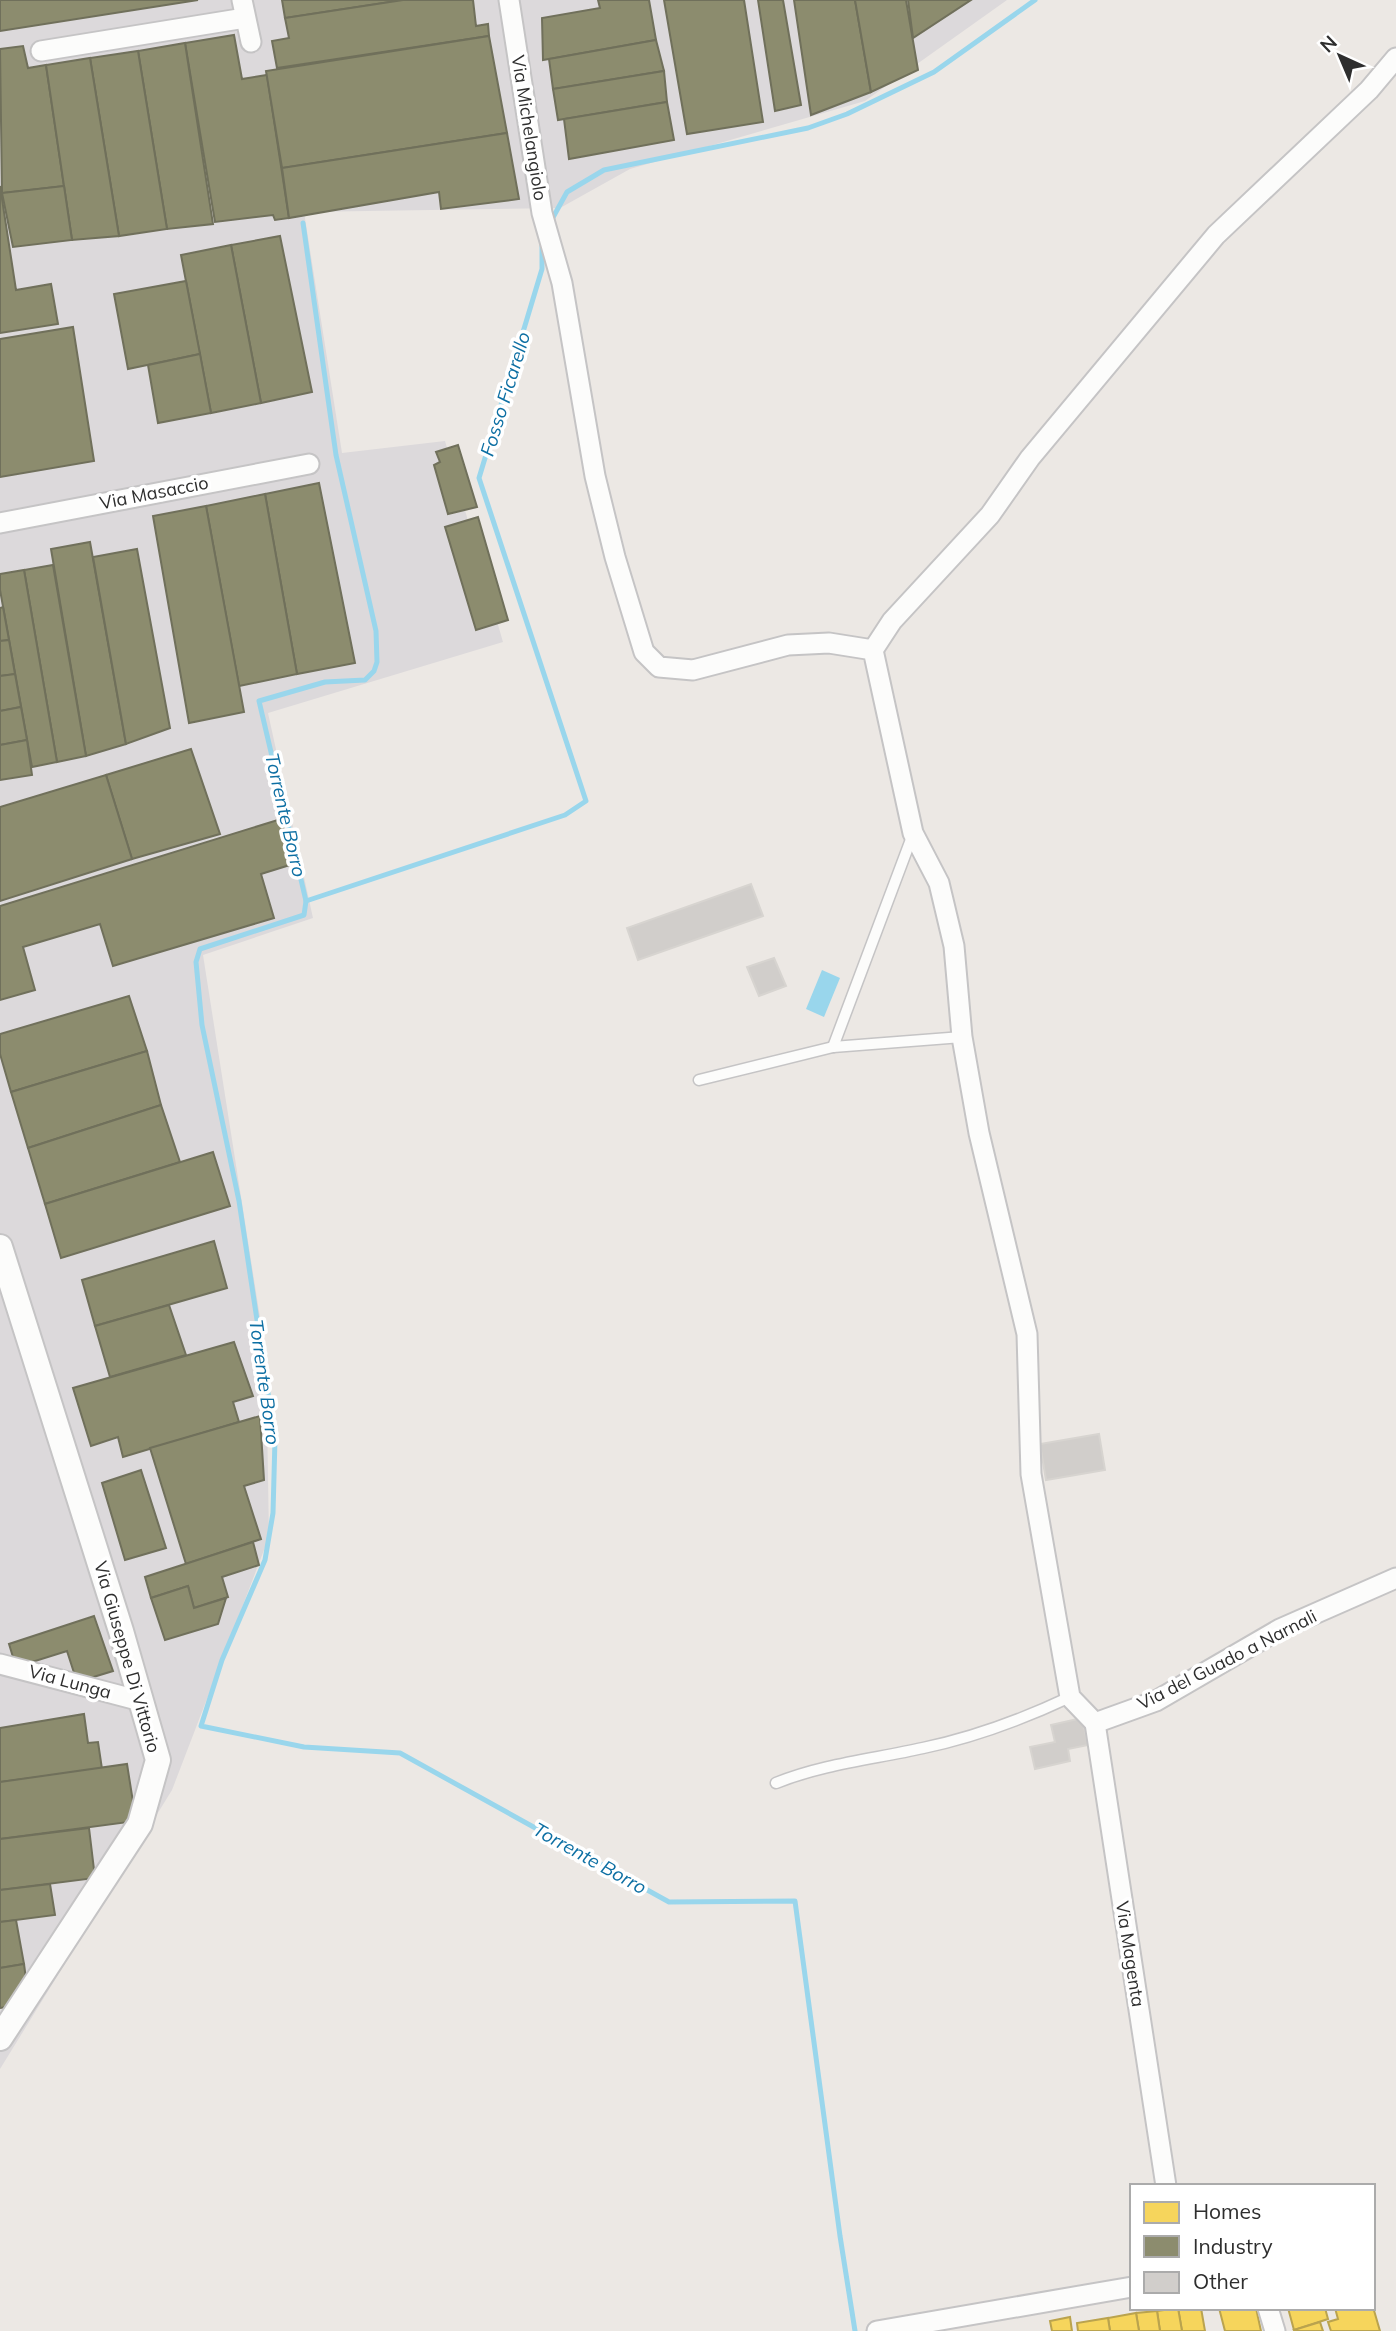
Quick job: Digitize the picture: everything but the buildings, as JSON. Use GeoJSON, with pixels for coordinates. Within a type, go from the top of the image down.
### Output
{"type":"FeatureCollection","features":[{"type":"Feature","properties":{"kind":"street","name":"Via Michelangiolo"},"geometry":{"type":"LineString","coordinates":[[509,0],[542,213],[554,256],[595,476],[615,557],[645,652],[659,667],[693,670],[788,645],[829,643],[873,650]]}},
{"type":"Feature","properties":{"kind":"street"},"geometry":{"type":"LineString","coordinates":[[41,51],[244,9],[251,42]]}},
{"type":"Feature","properties":{"kind":"street"},"geometry":{"type":"LineString","coordinates":[[1095,1723],[1070,1697],[1031,1474],[1027,1334],[979,1133],[962,1037],[951,934],[939,883],[913,833],[873,650],[891,621],[990,515],[1030,458],[1216,235],[1368,90],[1396,58]]}},
{"type":"Feature","properties":{"kind":"street","name":"Via Masaccio"},"geometry":{"type":"LineString","coordinates":[[0,523],[309,464]]}},
{"type":"Feature","properties":{"kind":"street","name":"Via Giuseppe Di Vittorio"},"geometry":{"type":"LineString","coordinates":[[0,1247],[158,1759],[140,1824],[0,2038]]}},
{"type":"Feature","properties":{"kind":"street","name":"Via del Guado a Narnali"},"geometry":{"type":"LineString","coordinates":[[1095,1723],[1156,1701],[1280,1629],[1396,1578]]}},
{"type":"Feature","properties":{"kind":"street","name":"Via Lunga"},"geometry":{"type":"LineString","coordinates":[[0,1664],[141,1701]]}},
{"type":"Feature","properties":{"kind":"street","name":"Via Magenta"},"geometry":{"type":"LineString","coordinates":[[1095,1723],[1166,2184]]}},
{"type":"Feature","properties":{"kind":"street"},"geometry":{"type":"LineString","coordinates":[[877,2331],[1130,2287]]}},
{"type":"Feature","properties":{"kind":"street"},"geometry":{"type":"LineString","coordinates":[[1269,2310],[1275,2331]]}},
{"type":"Feature","properties":{"kind":"lane"},"geometry":{"type":"LineString","coordinates":[[833,1046],[913,833]]}},
{"type":"Feature","properties":{"kind":"lane"},"geometry":{"type":"LineString","coordinates":[[699,1080],[833,1046],[962,1037]]}},
{"type":"Feature","properties":{"kind":"lane"},"geometry":{"type":"LineString","coordinates":[[776,1783],[803,1772],[926,1748],[1004,1728],[1070,1697]]}},
{"type":"Feature","properties":{"kind":"shaded area"},"geometry":{"type":"Polygon","coordinates":[[[0,0],[1007,0],[865,101],[630,169],[560,208],[304,212],[342,453],[445,441],[503,642],[268,713],[313,918],[203,955],[266,1356],[269,1537],[172,1790],[0,2069],[0,0]]]}},
{"type":"Feature","properties":{"kind":"water"},"geometry":{"type":"Polygon","coordinates":[[[822,970],[840,978],[824,1017],[806,1009],[822,970]]]}},
{"type":"Feature","properties":{"kind":"waterway","name":"Fosso Ficarello"},"geometry":{"type":"LineString","coordinates":[[551,221],[567,192],[604,170],[808,128],[847,114],[934,72],[1035,0]]}},
{"type":"Feature","properties":{"kind":"waterway","name":"Torrente Borro"},"geometry":{"type":"LineString","coordinates":[[303,223],[336,455],[376,631],[377,662],[374,671],[365,680],[325,682],[259,701],[306,901],[304,915],[200,949],[196,962],[202,1025],[239,1201],[275,1439],[273,1513],[265,1560],[222,1660],[201,1726],[304,1747],[400,1753],[669,1902],[795,1901],[855,2331]]}},
{"type":"Feature","properties":{"kind":"waterway","name":"Fosso Ficarello"},"geometry":{"type":"LineString","coordinates":[[306,901],[565,815],[586,801],[479,478],[542,269],[542,239]]}}]}
